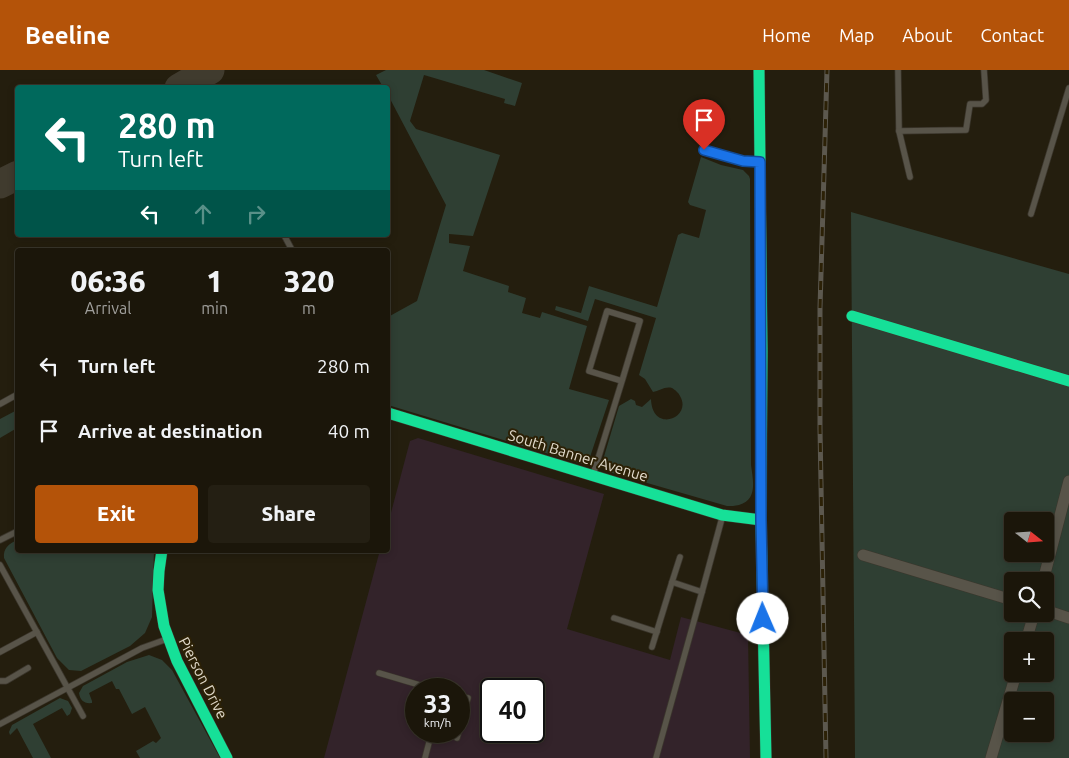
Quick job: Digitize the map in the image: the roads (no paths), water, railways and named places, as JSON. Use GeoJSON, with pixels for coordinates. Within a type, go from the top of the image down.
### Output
{"type":"FeatureCollection","features":[{"type":"Feature","properties":{"kind":"street"},"geometry":{"type":"LineString","coordinates":[[759,70],[761,520],[766,758]]}},
{"type":"Feature","properties":{"kind":"street"},"geometry":{"type":"LineString","coordinates":[[852,316],[1069,381]]}},
{"type":"Feature","properties":{"kind":"street","name":"South Banner Avenue"},"geometry":{"type":"LineString","coordinates":[[390,415],[722,516],[761,520]]}},
{"type":"Feature","properties":{"kind":"street"},"geometry":{"type":"LineString","coordinates":[[1045,572],[1069,481]]}},
{"type":"Feature","properties":{"kind":"street","name":"Pierson Drive"},"geometry":{"type":"LineString","coordinates":[[162,553],[158,596],[167,639],[174,658],[227,758]]}},
{"type":"Feature","properties":{"kind":"street"},"geometry":{"type":"LineString","coordinates":[[863,555],[1004,598]]}},
{"type":"Feature","properties":{"kind":"street"},"geometry":{"type":"LineString","coordinates":[[1054,613],[1069,618]]}},
{"type":"Feature","properties":{"kind":"street"},"geometry":{"type":"LineString","coordinates":[[991,758],[1014,682]]}},
{"type":"Feature","properties":{"kind":"lane"},"geometry":{"type":"LineString","coordinates":[[898,70],[899,131],[910,177]]}},
{"type":"Feature","properties":{"kind":"lane"},"geometry":{"type":"LineString","coordinates":[[899,131],[966,130],[970,104],[982,104],[986,100],[984,70]]}},
{"type":"Feature","properties":{"kind":"lane"},"geometry":{"type":"LineString","coordinates":[[1031,214],[1069,88]]}},
{"type":"Feature","properties":{"kind":"lane"},"geometry":{"type":"LineString","coordinates":[[704,150],[743,161],[760,162]]}},
{"type":"Feature","properties":{"kind":"lane"},"geometry":{"type":"LineString","coordinates":[[592,477],[622,381],[640,321],[608,311],[589,371],[622,381]]}},
{"type":"Feature","properties":{"kind":"lane"},"geometry":{"type":"LineString","coordinates":[[0,404],[15,396]]}},
{"type":"Feature","properties":{"kind":"lane"},"geometry":{"type":"LineString","coordinates":[[656,758],[722,516]]}},
{"type":"Feature","properties":{"kind":"lane"},"geometry":{"type":"LineString","coordinates":[[0,540],[15,532]]}},
{"type":"Feature","properties":{"kind":"lane"},"geometry":{"type":"LineString","coordinates":[[652,647],[680,557]]}},
{"type":"Feature","properties":{"kind":"lane"},"geometry":{"type":"LineString","coordinates":[[0,564],[83,716]]}},
{"type":"Feature","properties":{"kind":"lane"},"geometry":{"type":"LineString","coordinates":[[672,582],[702,592]]}},
{"type":"Feature","properties":{"kind":"lane"},"geometry":{"type":"LineString","coordinates":[[614,618],[656,632]]}},
{"type":"Feature","properties":{"kind":"lane"},"geometry":{"type":"LineString","coordinates":[[0,652],[37,632]]}},
{"type":"Feature","properties":{"kind":"lane"},"geometry":{"type":"LineString","coordinates":[[0,724],[142,648],[167,639]]}},
{"type":"Feature","properties":{"kind":"lane"},"geometry":{"type":"LineString","coordinates":[[0,681],[6,681],[28,668]]}},
{"type":"Feature","properties":{"kind":"lane"},"geometry":{"type":"LineString","coordinates":[[378,674],[405,681]]}},
{"type":"Feature","properties":{"kind":"lane"},"geometry":{"type":"LineString","coordinates":[[425,758],[429,743]]}},
{"type":"Feature","properties":{"kind":"railway"},"geometry":{"type":"LineString","coordinates":[[826,758],[820,429],[820,308],[827,70]]}}]}
